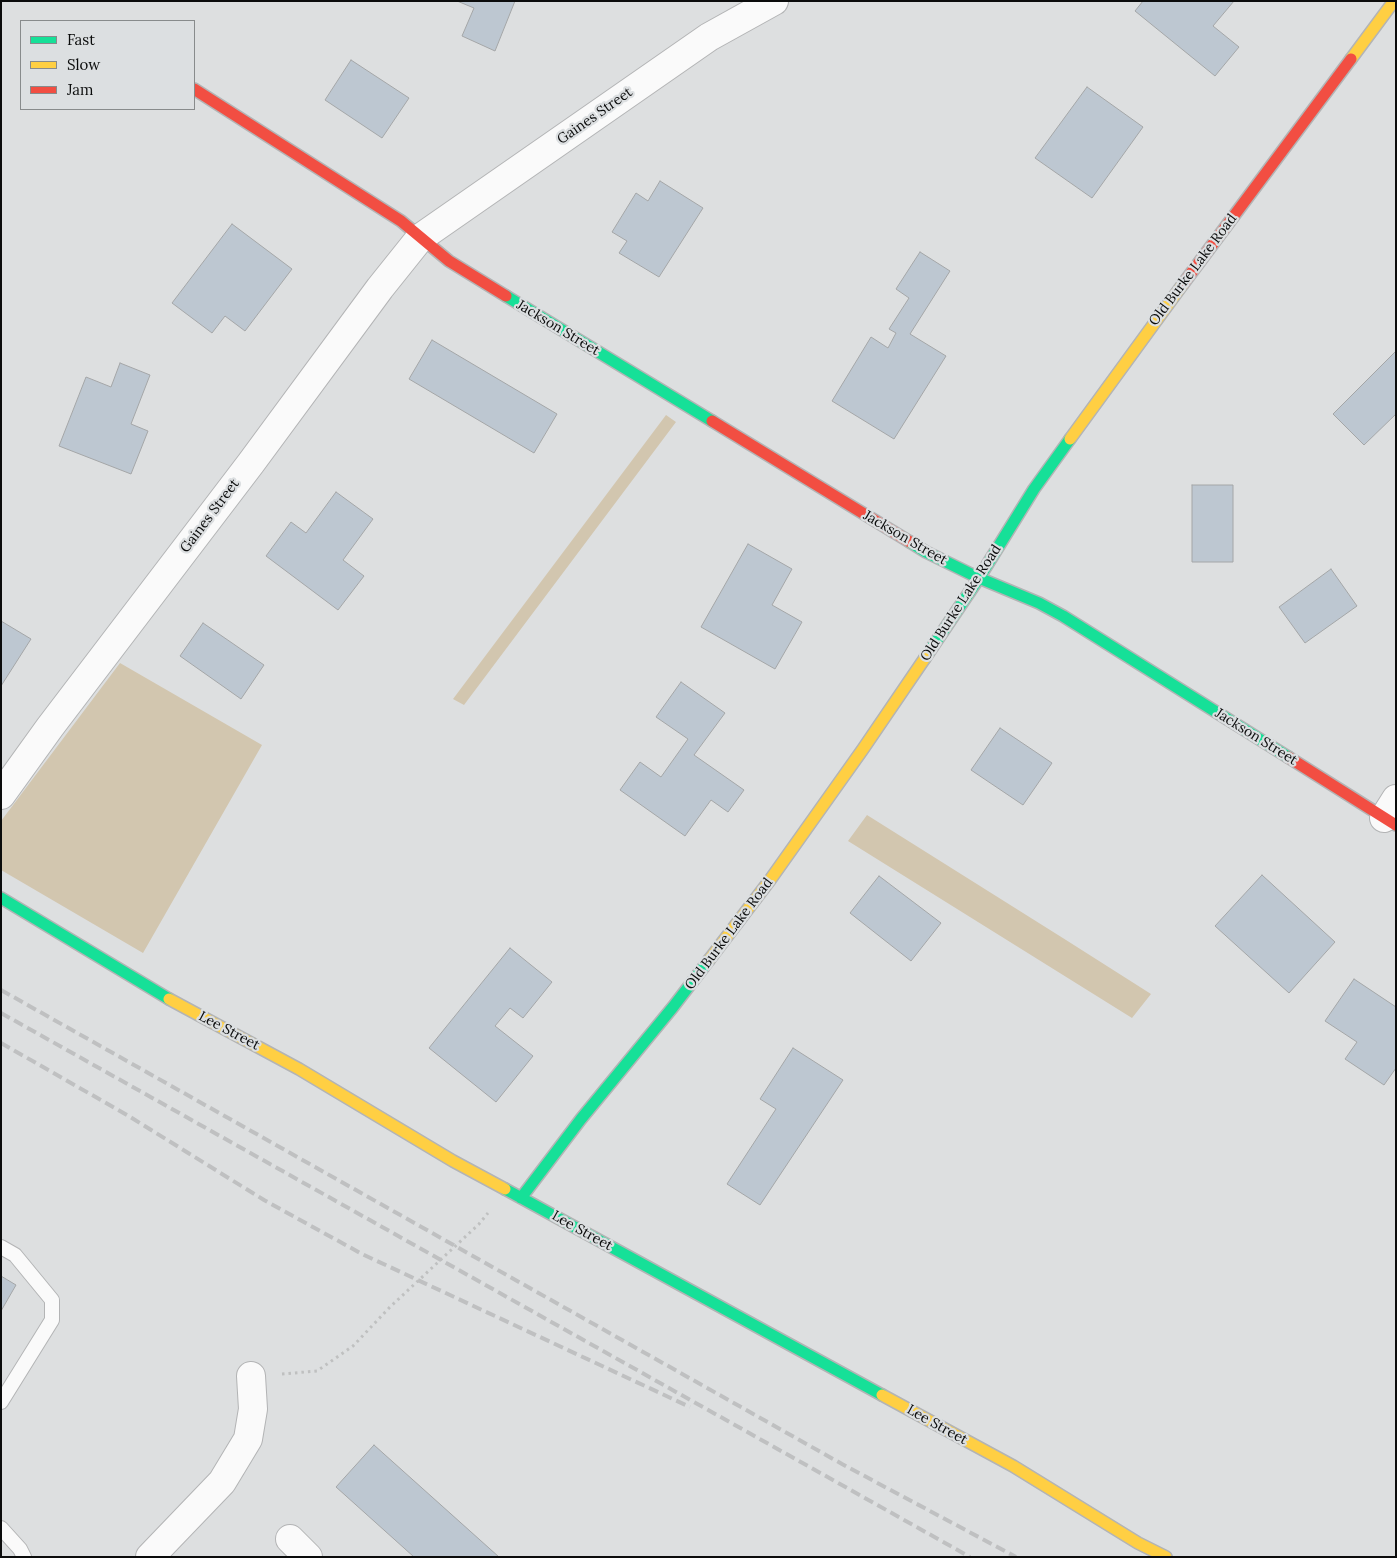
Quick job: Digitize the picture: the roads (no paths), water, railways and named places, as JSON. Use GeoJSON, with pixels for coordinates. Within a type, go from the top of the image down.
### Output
{"type":"FeatureCollection","features":[{"type":"Feature","properties":{"kind":"street","name":"Gaines Street"},"geometry":{"type":"LineString","coordinates":[[1,795],[380,288],[420,238],[709,37],[774,1]]}},
{"type":"Feature","properties":{"kind":"street","name":"Old Burke Lake Road"},"geometry":{"type":"LineString","coordinates":[[521,1198],[770,880],[863,749],[979,578],[1034,490],[1158,317],[1394,1]]}},
{"type":"Feature","properties":{"kind":"street"},"geometry":{"type":"LineString","coordinates":[[195,90],[402,221],[420,238]]}},
{"type":"Feature","properties":{"kind":"street","name":"Jackson Street"},"geometry":{"type":"LineString","coordinates":[[420,238],[449,261],[926,552],[979,578],[1039,603],[1063,616],[1392,814]]}},
{"type":"Feature","properties":{"kind":"street","name":"Lee Street"},"geometry":{"type":"LineString","coordinates":[[1,898],[155,991],[299,1069],[452,1161],[1013,1466],[1138,1543],[1166,1557]]}},
{"type":"Feature","properties":{"kind":"street"},"geometry":{"type":"LineString","coordinates":[[150,1557],[222,1482],[248,1439],[253,1409],[251,1376]]}},
{"type":"Feature","properties":{"kind":"lane"},"geometry":{"type":"LineString","coordinates":[[1,1247],[15,1255],[52,1300],[52,1320],[1,1402]]}},
{"type":"Feature","properties":{"kind":"lane"},"geometry":{"type":"LineString","coordinates":[[1,1528],[19,1554]]}},
{"type":"Feature","properties":{"kind":"railway"},"geometry":{"type":"LineString","coordinates":[[1,990],[842,1464],[1016,1557]]}},
{"type":"Feature","properties":{"kind":"railway"},"geometry":{"type":"LineString","coordinates":[[1,1013],[970,1557]]}},
{"type":"Feature","properties":{"kind":"railway"},"geometry":{"type":"LineString","coordinates":[[1,1043],[127,1115],[264,1200],[362,1254],[690,1407]]}}]}
